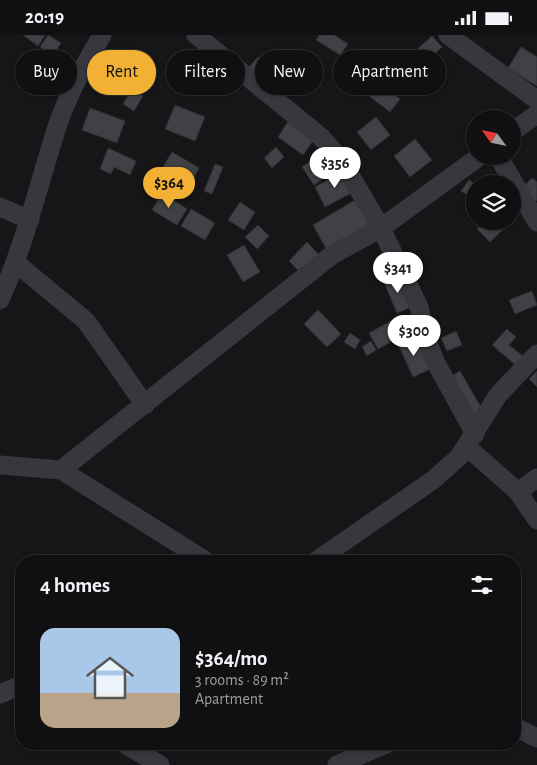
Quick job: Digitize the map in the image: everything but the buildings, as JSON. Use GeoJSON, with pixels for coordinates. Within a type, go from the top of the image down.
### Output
{"type":"FeatureCollection","features":[{"type":"Feature","properties":{"kind":"street"},"geometry":{"type":"LineString","coordinates":[[0,300],[16,263],[59,123],[77,77],[102,35]]}},
{"type":"Feature","properties":{"kind":"street"},"geometry":{"type":"LineString","coordinates":[[196,35],[321,137],[342,161],[381,228],[420,307],[425,336],[471,440],[518,492],[537,520]]}},
{"type":"Feature","properties":{"kind":"street"},"geometry":{"type":"LineString","coordinates":[[448,35],[537,100]]}},
{"type":"Feature","properties":{"kind":"street"},"geometry":{"type":"LineString","coordinates":[[521,126],[537,114]]}},
{"type":"Feature","properties":{"kind":"street"},"geometry":{"type":"LineString","coordinates":[[61,470],[332,255],[381,228],[468,165]]}},
{"type":"Feature","properties":{"kind":"street"},"geometry":{"type":"LineString","coordinates":[[503,165],[537,222]]}},
{"type":"Feature","properties":{"kind":"street"},"geometry":{"type":"LineString","coordinates":[[0,207],[30,220]]}},
{"type":"Feature","properties":{"kind":"street"},"geometry":{"type":"LineString","coordinates":[[16,263],[86,321],[145,405]]}},
{"type":"Feature","properties":{"kind":"street"},"geometry":{"type":"LineString","coordinates":[[325,555],[433,481],[459,457],[498,395],[537,354]]}},
{"type":"Feature","properties":{"kind":"street"},"geometry":{"type":"LineString","coordinates":[[0,465],[61,470],[196,555]]}},
{"type":"Feature","properties":{"kind":"street"},"geometry":{"type":"LineString","coordinates":[[518,492],[537,478]]}},
{"type":"Feature","properties":{"kind":"street"},"geometry":{"type":"LineString","coordinates":[[521,730],[537,738]]}},
{"type":"Feature","properties":{"kind":"street"},"geometry":{"type":"LineString","coordinates":[[141,750],[154,755]]}},
{"type":"Feature","properties":{"kind":"street"},"geometry":{"type":"LineString","coordinates":[[337,765],[372,750]]}}]}
